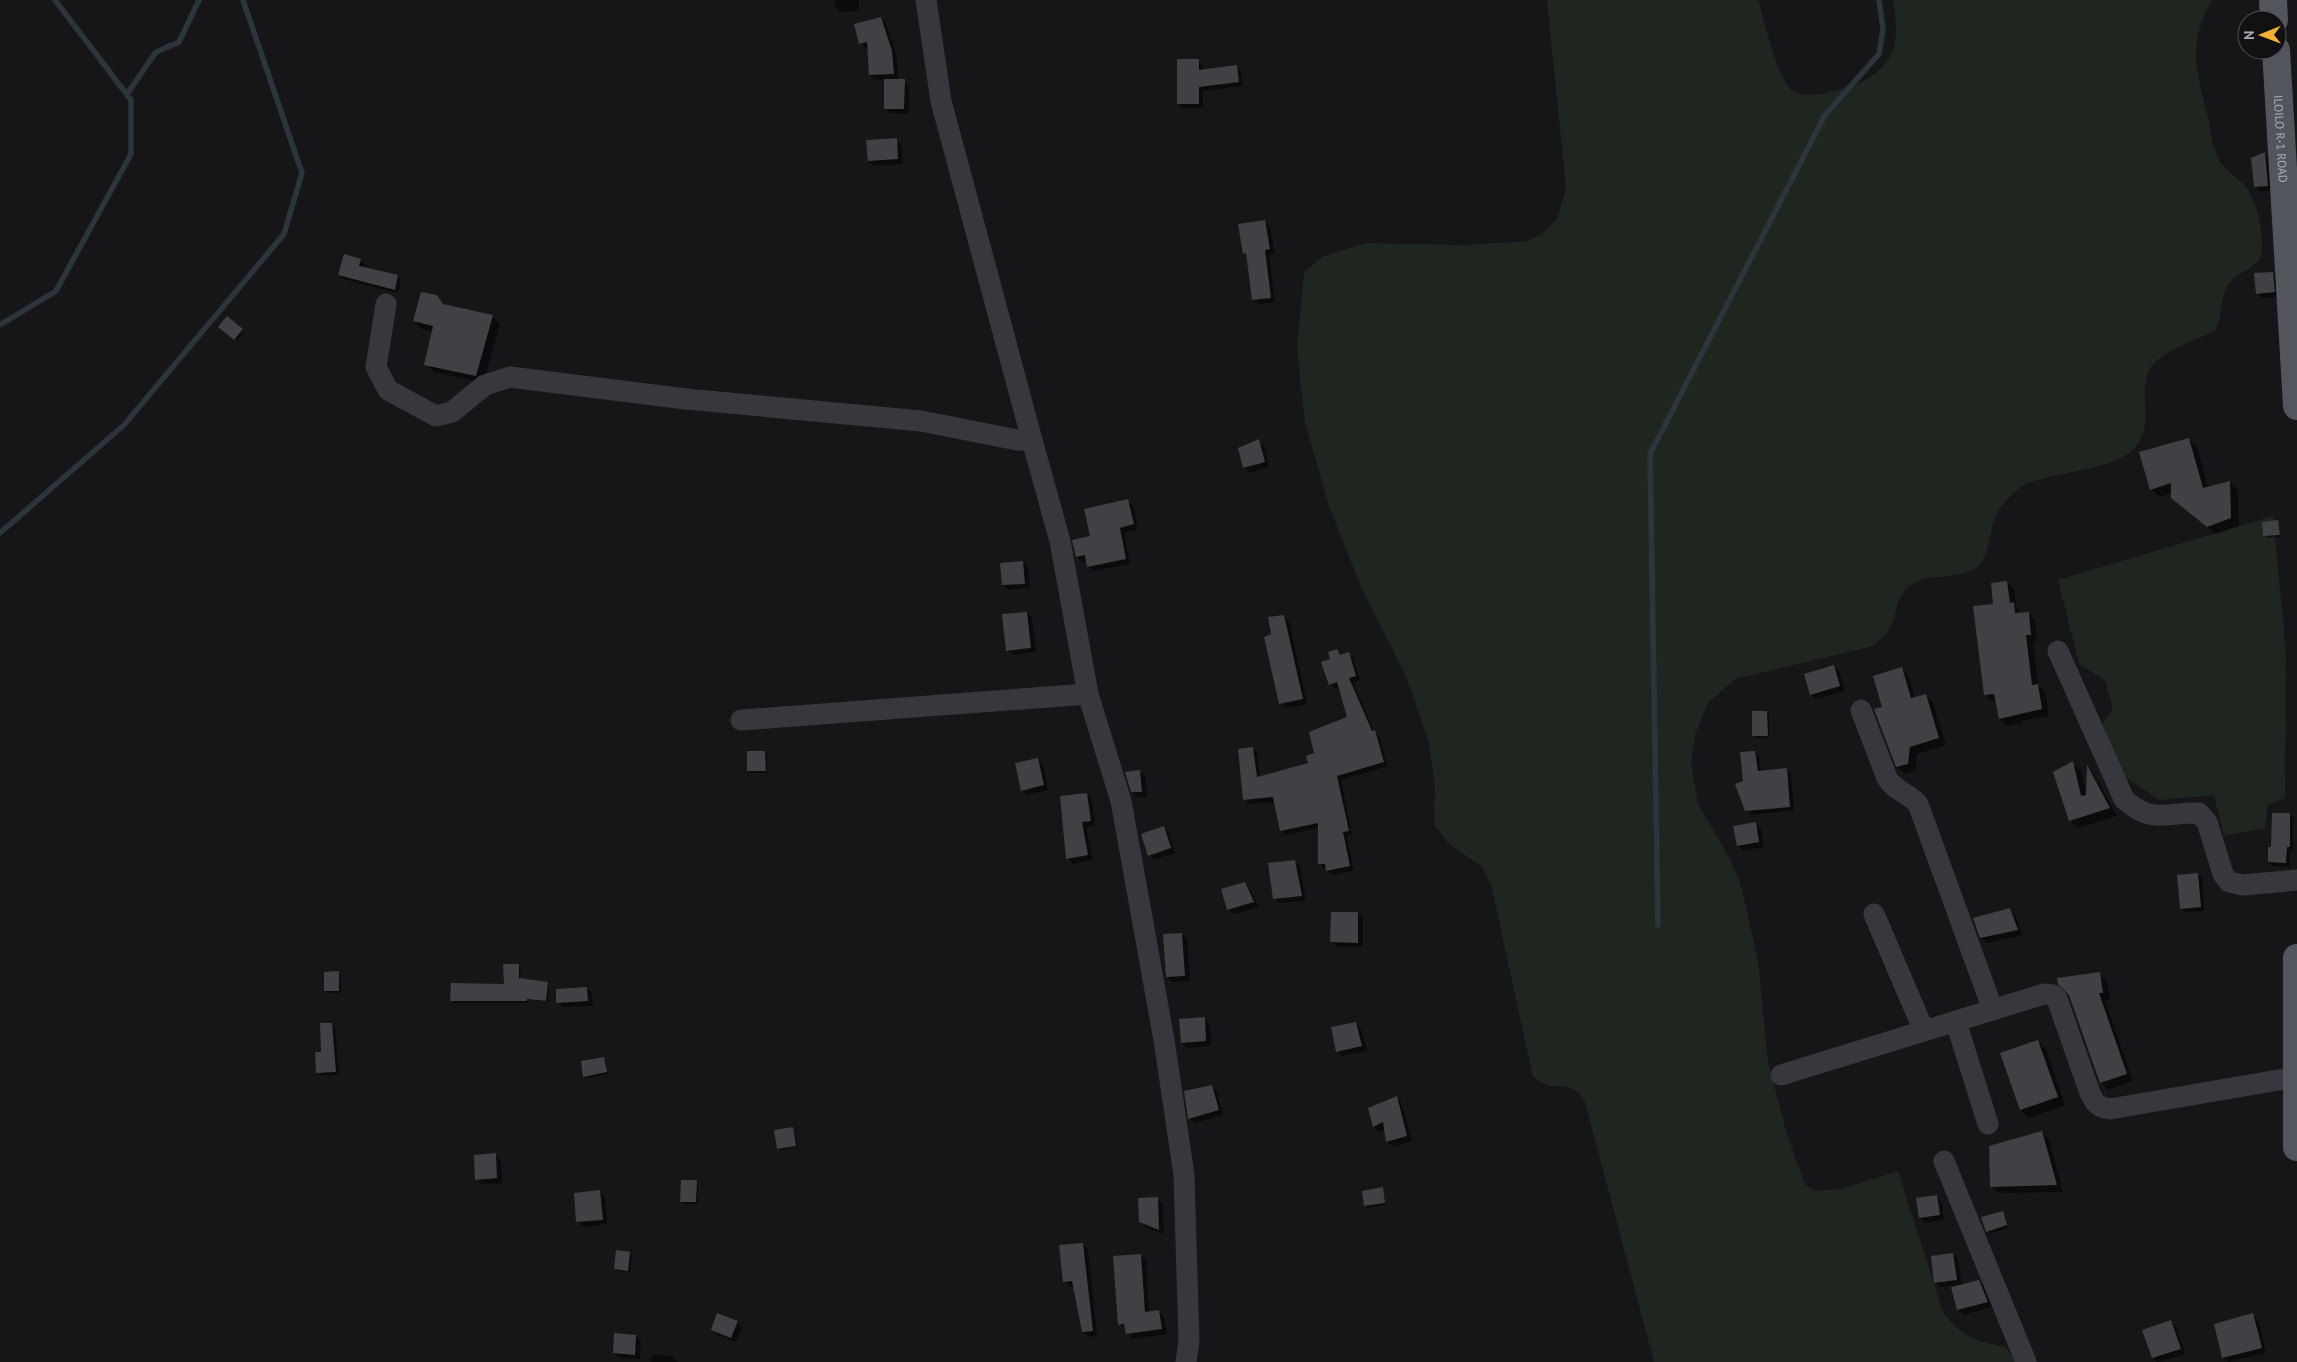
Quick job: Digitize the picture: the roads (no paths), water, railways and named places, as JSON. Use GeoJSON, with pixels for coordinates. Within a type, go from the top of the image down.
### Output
{"type":"FeatureCollection","features":[{"type":"Feature","properties":{"kind":"main road","name":"ILOILO R-1 ROAD"},"geometry":{"type":"LineString","coordinates":[[2277,60],[2297,406]]}},
{"type":"Feature","properties":{"kind":"main road"},"geometry":{"type":"LineString","coordinates":[[2297,958],[2297,1147]]}},
{"type":"Feature","properties":{"kind":"street"},"geometry":{"type":"LineString","coordinates":[[926,0],[941,101],[1060,541],[1088,694],[1121,801],[1164,1040],[1183,1165],[1189,1341],[1186,1362]]}},
{"type":"Feature","properties":{"kind":"street"},"geometry":{"type":"LineString","coordinates":[[386,304],[376,367],[388,390],[436,416],[452,412],[484,384],[510,377],[686,399],[921,421],[1017,440],[1032,440]]}},
{"type":"Feature","properties":{"kind":"street"},"geometry":{"type":"LineString","coordinates":[[2058,651],[2124,799],[2137,812],[2152,816],[2199,813],[2207,822],[2223,874],[2229,882],[2243,885],[2297,880]]}},
{"type":"Feature","properties":{"kind":"street"},"geometry":{"type":"LineString","coordinates":[[742,720],[1088,694]]}},
{"type":"Feature","properties":{"kind":"street"},"geometry":{"type":"LineString","coordinates":[[1862,710],[1887,778],[1893,787],[1911,796],[1918,804],[1993,1010]]}},
{"type":"Feature","properties":{"kind":"street"},"geometry":{"type":"LineString","coordinates":[[1874,914],[1924,1032]]}},
{"type":"Feature","properties":{"kind":"street"},"geometry":{"type":"LineString","coordinates":[[1781,1075],[2044,994],[2053,995],[2058,999],[2090,1094],[2096,1105],[2101,1108],[2110,1109],[2296,1077]]}},
{"type":"Feature","properties":{"kind":"street"},"geometry":{"type":"LineString","coordinates":[[1956,1022],[1988,1124]]}},
{"type":"Feature","properties":{"kind":"street"},"geometry":{"type":"LineString","coordinates":[[1944,1161],[2026,1362]]}},
{"type":"Feature","properties":{"kind":"waterway"},"geometry":{"type":"LineString","coordinates":[[0,325],[56,291],[131,154],[131,100],[55,0]]}},
{"type":"Feature","properties":{"kind":"waterway"},"geometry":{"type":"LineString","coordinates":[[127,94],[156,52],[179,42],[199,0]]}},
{"type":"Feature","properties":{"kind":"waterway"},"geometry":{"type":"LineString","coordinates":[[0,533],[124,425],[284,234],[302,173],[243,0]]}},
{"type":"Feature","properties":{"kind":"waterway"},"geometry":{"type":"LineString","coordinates":[[1658,925],[1650,454],[1825,115],[1879,54],[1883,29],[1879,0]]}}]}
